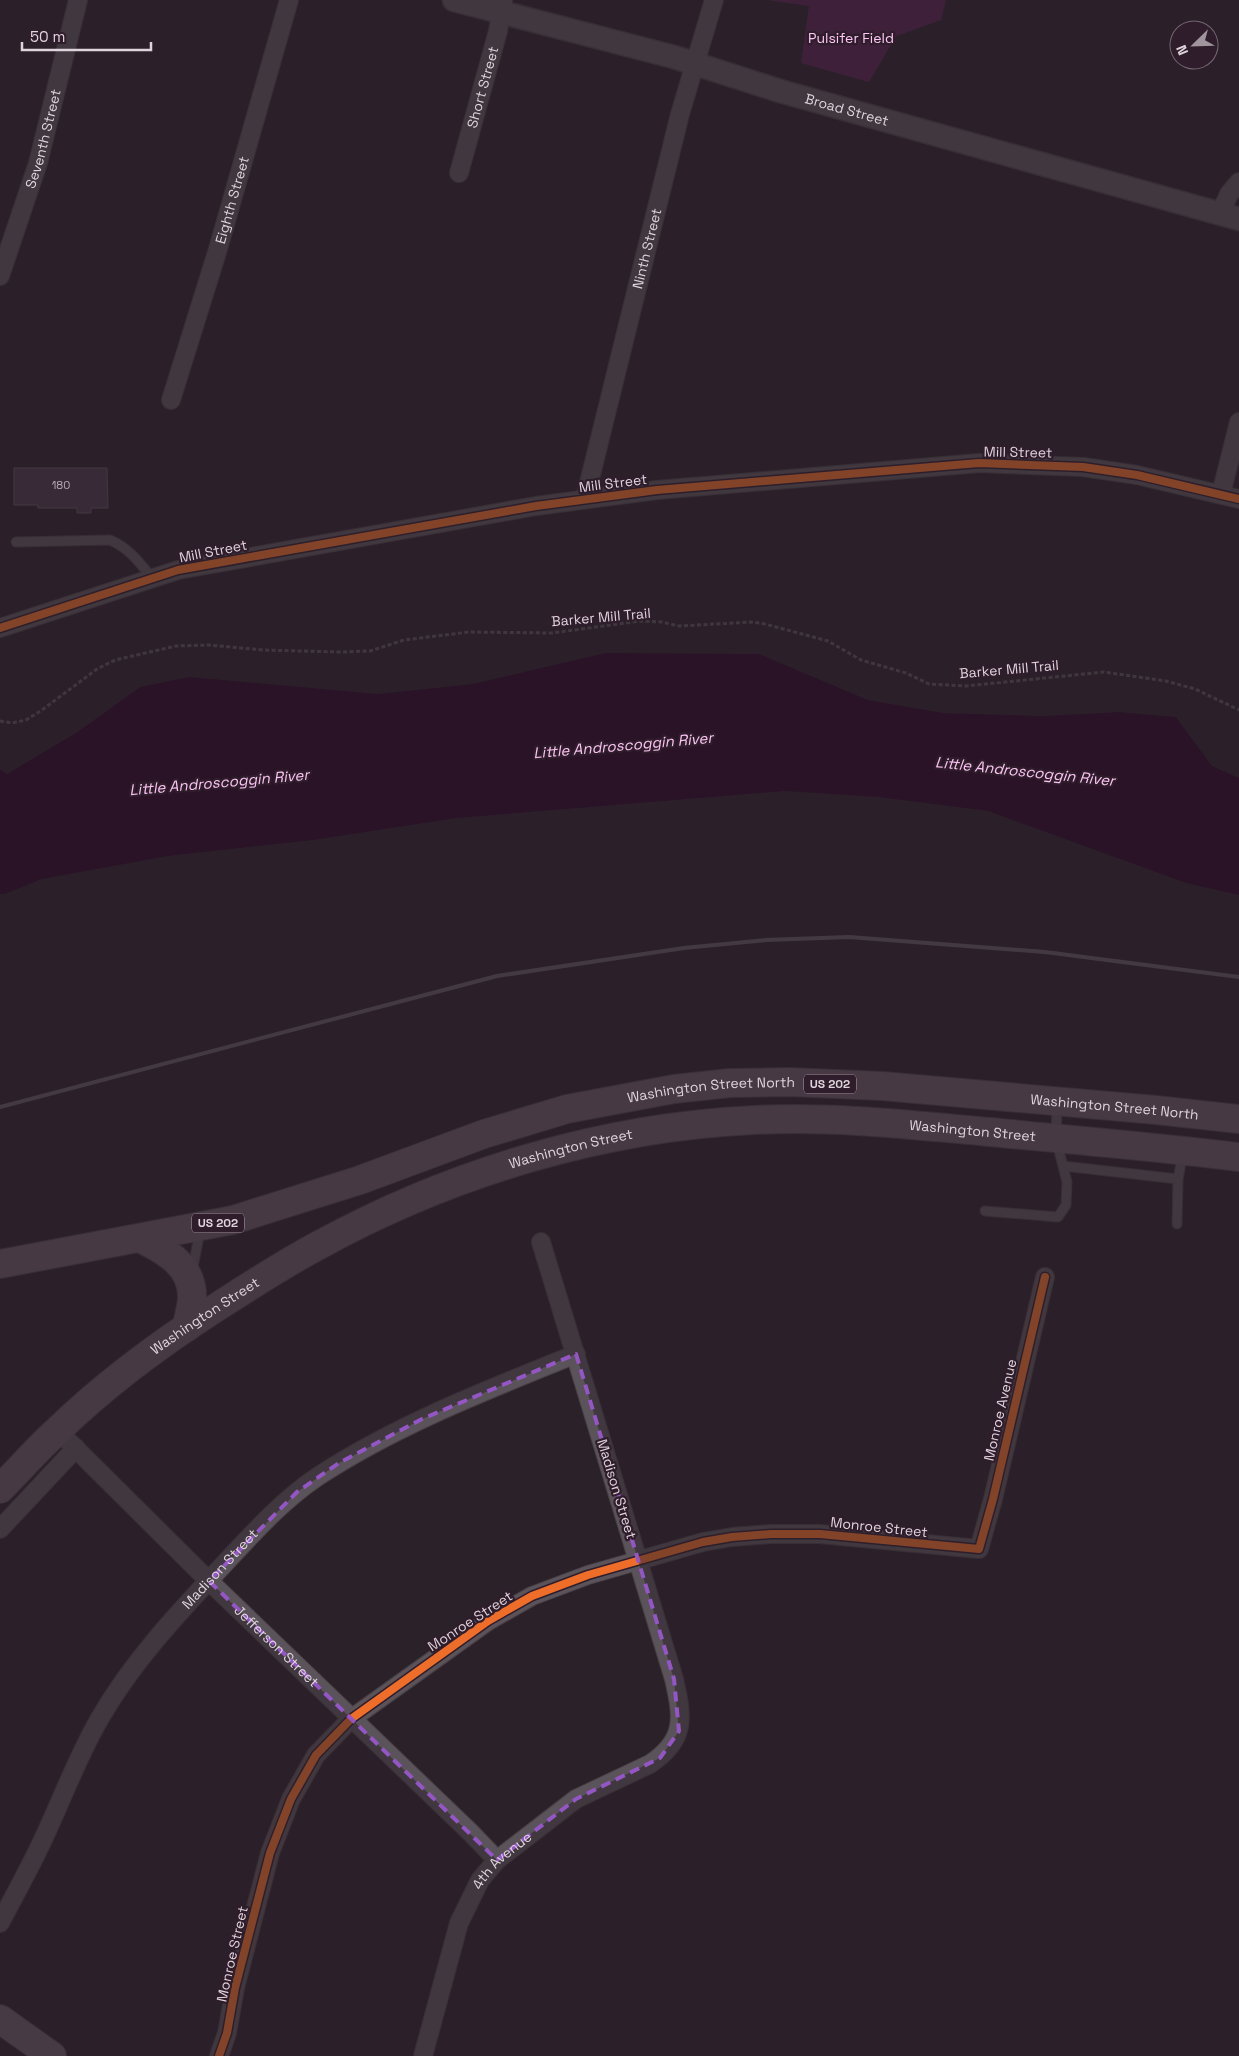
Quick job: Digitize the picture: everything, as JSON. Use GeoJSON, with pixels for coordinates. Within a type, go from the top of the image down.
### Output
{"type":"FeatureCollection","features":[{"type":"Feature","properties":{"kind":"highway","name":"Washington Street North"},"geometry":{"type":"LineString","coordinates":[[200,1227],[233,1220],[296,1202],[484,1134],[567,1109],[643,1093],[730,1083],[790,1082],[882,1086],[1239,1119]]}},
{"type":"Feature","properties":{"kind":"highway","name":"Washington Street"},"geometry":{"type":"LineString","coordinates":[[0,1489],[66,1439],[113,1382],[187,1327],[268,1274],[354,1227],[453,1185],[571,1147],[675,1127],[755,1120],[811,1120],[902,1124],[1239,1157]]}},
{"type":"Feature","properties":{"kind":"highway","name":"US 202"},"geometry":{"type":"LineString","coordinates":[[0,1264],[200,1227]]}},
{"type":"Feature","properties":{"kind":"highway"},"geometry":{"type":"LineString","coordinates":[[140,1238],[173,1256],[182,1267],[190,1282],[192,1299],[187,1327]]}},
{"type":"Feature","properties":{"kind":"main road"},"geometry":{"type":"LineString","coordinates":[[0,2019],[52,2056]]}},
{"type":"Feature","properties":{"kind":"street","name":"Seventh Street"},"geometry":{"type":"LineString","coordinates":[[0,276],[38,163],[78,0]]}},
{"type":"Feature","properties":{"kind":"street","name":"Eighth Street"},"geometry":{"type":"LineString","coordinates":[[171,400],[290,0]]}},
{"type":"Feature","properties":{"kind":"street","name":"Broad Street"},"geometry":{"type":"LineString","coordinates":[[454,0],[502,6],[694,62],[790,94],[1230,216]]}},
{"type":"Feature","properties":{"kind":"street","name":"Ninth Street"},"geometry":{"type":"LineString","coordinates":[[585,498],[680,114],[714,0]]}},
{"type":"Feature","properties":{"kind":"street","name":"Short Street"},"geometry":{"type":"LineString","coordinates":[[459,173],[498,31],[502,6]]}},
{"type":"Feature","properties":{"kind":"street"},"geometry":{"type":"LineString","coordinates":[[1230,216],[1229,194],[1239,182]]}},
{"type":"Feature","properties":{"kind":"street"},"geometry":{"type":"LineString","coordinates":[[1221,494],[1239,422]]}},
{"type":"Feature","properties":{"kind":"street","name":"Mill Street"},"geometry":{"type":"LineString","coordinates":[[0,628],[178,570],[409,527],[585,498],[657,490],[979,463],[1083,467],[1137,475],[1239,499]]}},
{"type":"Feature","properties":{"kind":"street","name":"Madison Street"},"geometry":{"type":"LineString","coordinates":[[541,1242],[638,1559],[678,1699],[679,1731],[675,1740]]}},
{"type":"Feature","properties":{"kind":"street","name":"Monroe Avenue"},"geometry":{"type":"LineString","coordinates":[[979,1549],[993,1499],[1044,1276]]}},
{"type":"Feature","properties":{"kind":"street","name":"Madison Street"},"geometry":{"type":"LineString","coordinates":[[0,1922],[39,1849],[100,1718],[126,1678],[167,1626],[269,1517],[297,1492],[339,1463],[422,1419],[576,1354]]}},
{"type":"Feature","properties":{"kind":"street"},"geometry":{"type":"LineString","coordinates":[[0,1529],[66,1439]]}},
{"type":"Feature","properties":{"kind":"street","name":"Jefferson Street"},"geometry":{"type":"LineString","coordinates":[[66,1439],[497,1860]]}},
{"type":"Feature","properties":{"kind":"street","name":"Monroe Street"},"geometry":{"type":"LineString","coordinates":[[219,2056],[227,2033],[235,1988],[262,1883],[284,1815],[316,1755],[351,1719],[509,1608],[558,1585],[638,1559],[703,1542],[771,1534],[847,1536],[979,1549]]}},
{"type":"Feature","properties":{"kind":"street","name":"4th Avenue"},"geometry":{"type":"LineString","coordinates":[[423,2056],[459,1923],[480,1880],[497,1860],[576,1799],[650,1764],[670,1748],[675,1740]]}},
{"type":"Feature","properties":{"kind":"lane"},"geometry":{"type":"LineString","coordinates":[[16,542],[110,540],[121,545],[152,578]]}},
{"type":"Feature","properties":{"kind":"lane"},"geometry":{"type":"LineString","coordinates":[[985,1211],[1058,1217],[1066,1204],[1067,1182],[1056,1138],[1057,1101]]}},
{"type":"Feature","properties":{"kind":"lane"},"geometry":{"type":"LineString","coordinates":[[1177,1224],[1178,1179],[1184,1151]]}},
{"type":"Feature","properties":{"kind":"lane"},"geometry":{"type":"LineString","coordinates":[[1063,1166],[1178,1179]]}},
{"type":"Feature","properties":{"kind":"lane"},"geometry":{"type":"LineString","coordinates":[[190,1282],[200,1227]]}},
{"type":"Feature","properties":{"kind":"highlighted area"},"geometry":{"type":"Polygon","coordinates":[[[576,1354],[674,1679],[679,1731],[660,1758],[576,1799],[497,1860],[209,1581],[297,1492],[339,1463],[422,1419],[576,1354]]]}},
{"type":"Feature","properties":{"kind":"green space","name":"Pulsifer Field"},"geometry":{"type":"Polygon","coordinates":[[[768,0],[946,0],[941,20],[896,36],[869,82],[801,63],[809,6],[768,0]]]}},
{"type":"Feature","properties":{"kind":"water","name":"Little Androscoggin River"},"geometry":{"type":"Polygon","coordinates":[[[605,653],[759,654],[868,700],[943,713],[1042,716],[1119,712],[1176,717],[1212,766],[1239,778],[1239,895],[1186,883],[988,811],[878,797],[785,791],[457,818],[313,840],[168,856],[42,879],[5,894],[0,894],[0,769],[7,774],[79,731],[140,687],[189,677],[378,694],[473,684],[605,653]]]}},
{"type":"Feature","properties":{"kind":"building"},"geometry":{"type":"Polygon","coordinates":[[[14,468],[107,468],[108,508],[91,508],[91,513],[77,513],[77,508],[38,508],[38,505],[14,505],[14,468]]]}},
{"type":"Feature","properties":{"kind":"railway"},"geometry":{"type":"LineString","coordinates":[[0,1107],[497,976],[684,948],[766,940],[849,937],[1045,952],[1239,977]]}},
{"type":"Feature","properties":{"kind":"cycle path"},"geometry":{"type":"LineString","coordinates":[[0,628],[178,570],[536,506],[657,490],[979,463],[1083,467],[1137,475],[1239,499]]}},
{"type":"Feature","properties":{"kind":"cycle path"},"geometry":{"type":"LineString","coordinates":[[219,2056],[227,2033],[235,1988],[270,1853],[291,1799],[316,1755],[351,1719],[488,1621],[532,1596],[588,1575],[703,1542],[732,1537],[771,1534],[820,1534],[979,1549],[993,1499],[1045,1277]]}}]}
